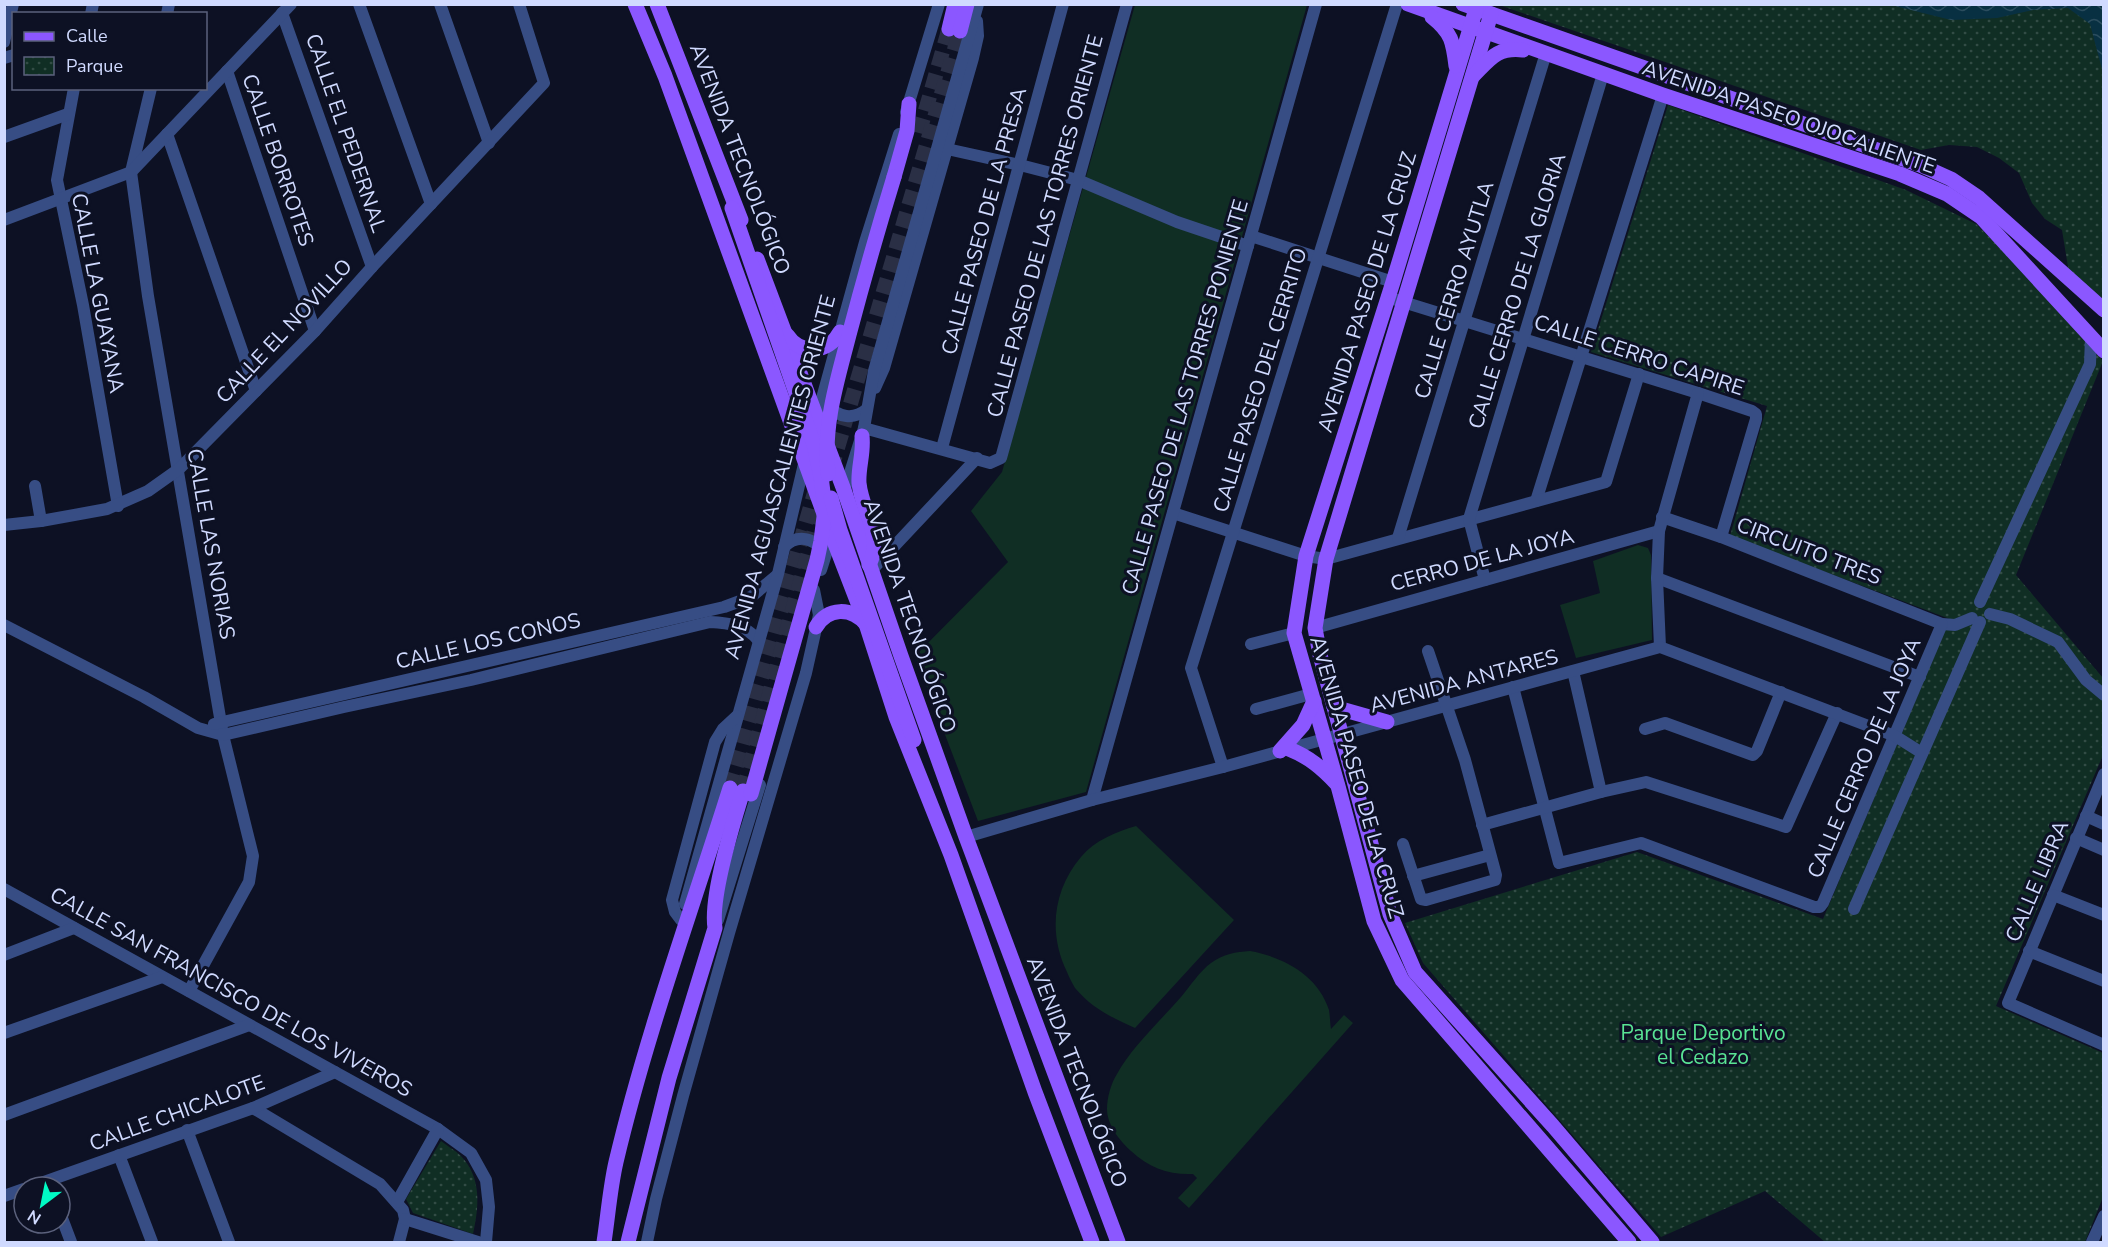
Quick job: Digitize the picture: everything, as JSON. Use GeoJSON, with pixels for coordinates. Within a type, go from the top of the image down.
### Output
{"type":"FeatureCollection","features":[{"type":"Feature","properties":{"kind":"main road","name":"AVENIDA TECNOLÓGICO"},"geometry":{"type":"LineString","coordinates":[[635,4],[665,76],[866,624],[896,717],[937,821],[1092,1242]]}},
{"type":"Feature","properties":{"kind":"main road","name":"AVENIDA TECNOLÓGICO"},"geometry":{"type":"LineString","coordinates":[[657,4],[786,334],[844,490],[966,837],[1118,1242]]}},
{"type":"Feature","properties":{"kind":"main road"},"geometry":{"type":"LineString","coordinates":[[955,4],[954,30],[974,7]]}},
{"type":"Feature","properties":{"kind":"main road"},"geometry":{"type":"LineString","coordinates":[[1416,7],[1446,29],[1464,75],[1503,51],[1513,49],[1543,52]]}},
{"type":"Feature","properties":{"kind":"main road","name":"AVENIDA PASEO OJOCALIENTE"},"geometry":{"type":"LineString","coordinates":[[1416,7],[1663,95],[1900,174],[1947,194],[1981,217],[2103,351]]}},
{"type":"Feature","properties":{"kind":"main road","name":"AVENIDA PASEO OJOCALIENTE"},"geometry":{"type":"LineString","coordinates":[[1469,7],[1920,165],[1951,179],[1979,198],[2103,310]]}},
{"type":"Feature","properties":{"kind":"main road","name":"AVENIDA PASEO DE LA CRUZ"},"geometry":{"type":"LineString","coordinates":[[1469,7],[1470,27],[1464,75],[1404,302],[1326,559],[1315,628],[1320,655],[1390,914],[1415,972],[1561,1135],[1652,1242]]}},
{"type":"Feature","properties":{"kind":"main road","name":"AVENIDA PASEO DE LA CRUZ"},"geometry":{"type":"LineString","coordinates":[[1491,14],[1464,75],[1388,297],[1305,556],[1294,633],[1374,921],[1402,980],[1629,1242]]}},
{"type":"Feature","properties":{"kind":"main road"},"geometry":{"type":"LineString","coordinates":[[909,104],[907,131],[861,288],[830,410],[827,464],[836,517],[939,807],[937,821]]}},
{"type":"Feature","properties":{"kind":"main road"},"geometry":{"type":"LineString","coordinates":[[604,1242],[615,1163],[672,963],[741,791],[817,560],[825,509],[821,476],[808,422],[732,208],[719,164]]}},
{"type":"Feature","properties":{"kind":"main road"},"geometry":{"type":"LineString","coordinates":[[786,334],[794,343],[811,350],[828,345],[840,332]]}},
{"type":"Feature","properties":{"kind":"main road"},"geometry":{"type":"LineString","coordinates":[[863,432],[863,454],[859,473],[860,489],[874,536],[875,554],[870,568]]}},
{"type":"Feature","properties":{"kind":"main road"},"geometry":{"type":"LineString","coordinates":[[816,627],[828,614],[840,611],[857,615],[866,624]]}},
{"type":"Feature","properties":{"kind":"main road"},"geometry":{"type":"LineString","coordinates":[[1312,698],[1303,725],[1285,750],[1305,756],[1320,767],[1338,786]]}},
{"type":"Feature","properties":{"kind":"main road"},"geometry":{"type":"LineString","coordinates":[[1334,706],[1387,722]]}},
{"type":"Feature","properties":{"kind":"main road"},"geometry":{"type":"LineString","coordinates":[[740,845],[741,791]]}},
{"type":"Feature","properties":{"kind":"main road"},"geometry":{"type":"LineString","coordinates":[[628,1242],[669,1078],[717,922],[713,917],[741,791]]}},
{"type":"Feature","properties":{"kind":"street"},"geometry":{"type":"LineString","coordinates":[[5,39],[13,4]]}},
{"type":"Feature","properties":{"kind":"street"},"geometry":{"type":"LineString","coordinates":[[359,4],[431,204]]}},
{"type":"Feature","properties":{"kind":"street"},"geometry":{"type":"LineString","coordinates":[[440,4],[489,142]]}},
{"type":"Feature","properties":{"kind":"street","name":"CALLE EL NOVILLO"},"geometry":{"type":"LineString","coordinates":[[4,525],[41,521],[118,506],[148,491],[178,469],[256,391],[315,331],[544,83],[519,4]]}},
{"type":"Feature","properties":{"kind":"street","name":"AVENIDA AGUASCALIENTES ORIENTE"},"geometry":{"type":"LineString","coordinates":[[672,963],[681,920],[675,912],[672,900],[715,742],[723,729],[737,717],[778,574],[805,460],[865,242],[939,4]]}},
{"type":"Feature","properties":{"kind":"street","name":"CALLE PASEO DE LA PRESA"},"geometry":{"type":"LineString","coordinates":[[942,448],[1063,4]]}},
{"type":"Feature","properties":{"kind":"street","name":"CALLE PASEO DE LAS TORRES ORIENTE"},"geometry":{"type":"LineString","coordinates":[[977,458],[990,463],[1001,458],[1127,4]]}},
{"type":"Feature","properties":{"kind":"street","name":"CALLE PASEO DE LAS TORRES PONIENTE"},"geometry":{"type":"LineString","coordinates":[[1092,800],[1316,4]]}},
{"type":"Feature","properties":{"kind":"street","name":"CALLE PASEO DEL CERRITO"},"geometry":{"type":"LineString","coordinates":[[1223,767],[1191,668],[1397,4]]}},
{"type":"Feature","properties":{"kind":"street"},"geometry":{"type":"LineString","coordinates":[[824,392],[829,407],[841,415],[858,415],[868,406],[884,368],[976,47],[978,27],[974,7]]}},
{"type":"Feature","properties":{"kind":"street"},"geometry":{"type":"LineString","coordinates":[[717,922],[747,829],[814,590],[863,432],[874,370],[974,7]]}},
{"type":"Feature","properties":{"kind":"street"},"geometry":{"type":"LineString","coordinates":[[4,220],[131,172],[287,9]]}},
{"type":"Feature","properties":{"kind":"street","name":"CALLE EL PEDERNAL"},"geometry":{"type":"LineString","coordinates":[[287,9],[372,267]]}},
{"type":"Feature","properties":{"kind":"street","name":"CALLE CERRO AYUTLA"},"geometry":{"type":"LineString","coordinates":[[1398,538],[1465,321],[1543,52]]}},
{"type":"Feature","properties":{"kind":"street","name":"CALLE BORROTES"},"geometry":{"type":"LineString","coordinates":[[227,71],[315,331]]}},
{"type":"Feature","properties":{"kind":"street","name":"CALLE CERRO DE LA GLORIA"},"geometry":{"type":"LineString","coordinates":[[1469,519],[1603,74]]}},
{"type":"Feature","properties":{"kind":"street","name":"CALLE LA GUAYANA"},"geometry":{"type":"LineString","coordinates":[[74,90],[57,180],[83,305],[118,506]]}},
{"type":"Feature","properties":{"kind":"street","name":"CALLE LAS NORIAS"},"geometry":{"type":"LineString","coordinates":[[151,90],[131,172],[148,296],[222,729],[253,856],[249,882],[189,991]]}},
{"type":"Feature","properties":{"kind":"street"},"geometry":{"type":"LineString","coordinates":[[1536,501],[1663,95]]}},
{"type":"Feature","properties":{"kind":"street"},"geometry":{"type":"LineString","coordinates":[[4,137],[68,114]]}},
{"type":"Feature","properties":{"kind":"street"},"geometry":{"type":"LineString","coordinates":[[167,134],[256,391]]}},
{"type":"Feature","properties":{"kind":"street"},"geometry":{"type":"LineString","coordinates":[[947,149],[1078,180],[1177,222],[1319,257],[1393,282]]}},
{"type":"Feature","properties":{"kind":"street","name":"CALLE CERRO CAPIRE"},"geometry":{"type":"LineString","coordinates":[[1388,297],[1752,411],[1756,414],[1720,537]]}},
{"type":"Feature","properties":{"kind":"street"},"geometry":{"type":"LineString","coordinates":[[1980,602],[2090,364],[2091,338]]}},
{"type":"Feature","properties":{"kind":"street"},"geometry":{"type":"LineString","coordinates":[[2090,364],[2103,359]]}},
{"type":"Feature","properties":{"kind":"street"},"geometry":{"type":"LineString","coordinates":[[1173,513],[1305,556],[1326,559],[1606,482],[1639,374]]}},
{"type":"Feature","properties":{"kind":"street"},"geometry":{"type":"LineString","coordinates":[[1698,393],[1659,531],[1656,578],[1660,647],[1895,736],[1922,753]]}},
{"type":"Feature","properties":{"kind":"street"},"geometry":{"type":"LineString","coordinates":[[863,432],[942,448],[977,458],[870,568]]}},
{"type":"Feature","properties":{"kind":"street"},"geometry":{"type":"LineString","coordinates":[[35,486],[41,521]]}},
{"type":"Feature","properties":{"kind":"street","name":"CIRCUITO TRES"},"geometry":{"type":"LineString","coordinates":[[1662,517],[1720,537],[1942,624]]}},
{"type":"Feature","properties":{"kind":"street"},"geometry":{"type":"LineString","coordinates":[[1469,519],[1485,580]]}},
{"type":"Feature","properties":{"kind":"street","name":"CERRO DE LA JOYA"},"geometry":{"type":"LineString","coordinates":[[1315,628],[1659,531]]}},
{"type":"Feature","properties":{"kind":"street"},"geometry":{"type":"LineString","coordinates":[[784,547],[797,539],[811,541],[819,547],[824,560]]}},
{"type":"Feature","properties":{"kind":"street","name":"CALLE LOS CONOS"},"geometry":{"type":"LineString","coordinates":[[222,729],[467,666],[724,607],[751,597],[778,574]]}},
{"type":"Feature","properties":{"kind":"street"},"geometry":{"type":"LineString","coordinates":[[1656,578],[1920,676]]}},
{"type":"Feature","properties":{"kind":"street"},"geometry":{"type":"LineString","coordinates":[[647,1242],[665,1163],[739,899],[804,682],[819,609],[814,590]]}},
{"type":"Feature","properties":{"kind":"street"},"geometry":{"type":"LineString","coordinates":[[1854,909],[1988,605],[1975,603],[1970,610],[1981,618]]}},
{"type":"Feature","properties":{"kind":"street"},"geometry":{"type":"LineString","coordinates":[[1942,624],[1955,625],[1981,618],[2010,619],[2058,642],[2086,680],[2103,695]]}},
{"type":"Feature","properties":{"kind":"street","name":"CALLE LOS CONOS"},"geometry":{"type":"LineString","coordinates":[[4,625],[198,728],[222,729],[344,707],[471,680],[710,622],[724,622],[743,627],[753,633],[758,640]]}},
{"type":"Feature","properties":{"kind":"street","name":"CALLE CERRO DE LA JOYA"},"geometry":{"type":"LineString","coordinates":[[1544,808],[1559,863],[1641,843],[1820,907],[1942,624]]}},
{"type":"Feature","properties":{"kind":"street"},"geometry":{"type":"LineString","coordinates":[[1251,644],[1294,633]]}},
{"type":"Feature","properties":{"kind":"street","name":"AVENIDA ANTARES"},"geometry":{"type":"LineString","coordinates":[[966,837],[1092,800],[1223,767],[1660,647]]}},
{"type":"Feature","properties":{"kind":"street"},"geometry":{"type":"LineString","coordinates":[[1403,844],[1421,899],[1426,900],[1495,880],[1448,705],[1428,651]]}},
{"type":"Feature","properties":{"kind":"street"},"geometry":{"type":"LineString","coordinates":[[467,666],[471,680]]}},
{"type":"Feature","properties":{"kind":"street"},"geometry":{"type":"LineString","coordinates":[[1573,671],[1601,792]]}},
{"type":"Feature","properties":{"kind":"street"},"geometry":{"type":"LineString","coordinates":[[1513,687],[1544,808]]}},
{"type":"Feature","properties":{"kind":"street"},"geometry":{"type":"LineString","coordinates":[[1645,729],[1665,723],[1753,755],[1757,752],[1781,692]]}},
{"type":"Feature","properties":{"kind":"street"},"geometry":{"type":"LineString","coordinates":[[1256,709],[1312,698]]}},
{"type":"Feature","properties":{"kind":"street"},"geometry":{"type":"LineString","coordinates":[[1482,825],[1646,782],[1786,827],[1837,713]]}},
{"type":"Feature","properties":{"kind":"street","name":"CALLE LIBRA"},"geometry":{"type":"LineString","coordinates":[[2103,774],[2008,1003],[2103,1045]]}},
{"type":"Feature","properties":{"kind":"street"},"geometry":{"type":"LineString","coordinates":[[2086,816],[2103,824]]}},
{"type":"Feature","properties":{"kind":"street"},"geometry":{"type":"LineString","coordinates":[[2076,838],[2103,850]]}},
{"type":"Feature","properties":{"kind":"street"},"geometry":{"type":"LineString","coordinates":[[1413,876],[1490,855]]}},
{"type":"Feature","properties":{"kind":"street","name":"CALLE SAN FRANCISCO DE LOS VIVEROS"},"geometry":{"type":"LineString","coordinates":[[4,890],[438,1129],[471,1153],[486,1179],[489,1207],[486,1242]]}},
{"type":"Feature","properties":{"kind":"street"},"geometry":{"type":"LineString","coordinates":[[2052,895],[2103,915]]}},
{"type":"Feature","properties":{"kind":"street"},"geometry":{"type":"LineString","coordinates":[[717,922],[739,899]]}},
{"type":"Feature","properties":{"kind":"street"},"geometry":{"type":"LineString","coordinates":[[4,955],[74,928]]}},
{"type":"Feature","properties":{"kind":"street"},"geometry":{"type":"LineString","coordinates":[[2029,951],[2103,981]]}},
{"type":"Feature","properties":{"kind":"street"},"geometry":{"type":"LineString","coordinates":[[4,1033],[162,977]]}},
{"type":"Feature","properties":{"kind":"street"},"geometry":{"type":"LineString","coordinates":[[4,1115],[249,1025]]}},
{"type":"Feature","properties":{"kind":"street","name":"CALLE CHICALOTE"},"geometry":{"type":"LineString","coordinates":[[71,1175],[119,1155],[252,1108],[335,1072]]}},
{"type":"Feature","properties":{"kind":"street"},"geometry":{"type":"LineString","coordinates":[[252,1108],[380,1184],[403,1210],[405,1219],[399,1242]]}},
{"type":"Feature","properties":{"kind":"street"},"geometry":{"type":"LineString","coordinates":[[397,1203],[438,1129]]}},
{"type":"Feature","properties":{"kind":"street"},"geometry":{"type":"LineString","coordinates":[[187,1130],[229,1242]]}},
{"type":"Feature","properties":{"kind":"street"},"geometry":{"type":"LineString","coordinates":[[119,1155],[152,1242]]}},
{"type":"Feature","properties":{"kind":"street"},"geometry":{"type":"LineString","coordinates":[[2092,1242],[2103,1216]]}},
{"type":"Feature","properties":{"kind":"street"},"geometry":{"type":"LineString","coordinates":[[405,1219],[478,1242]]}},
{"type":"Feature","properties":{"kind":"green space"},"geometry":{"type":"Polygon","coordinates":[[[1135,5],[1307,5],[1086,792],[978,821],[915,656],[1008,562],[971,511],[1002,472],[1135,5]]]}},
{"type":"Feature","properties":{"kind":"green space"},"geometry":{"type":"Polygon","coordinates":[[[1499,5],[2103,5],[2103,309],[2069,273],[2062,230],[2045,219],[2032,203],[2019,173],[1999,158],[1977,147],[1949,145],[1921,150],[1499,5]]]}},
{"type":"Feature","properties":{"kind":"green space","name":"Parque Deportivo el Cedazo"},"geometry":{"type":"Polygon","coordinates":[[[1668,105],[1906,190],[1976,224],[2041,289],[2103,361],[2016,575],[2103,678],[2103,755],[1996,1006],[2103,1053],[2103,1197],[2085,1242],[1825,1242],[1765,1191],[1661,1237],[1423,963],[1405,923],[1637,852],[1823,919],[1950,619],[1730,536],[1767,406],[1591,352],[1668,105]]]}},
{"type":"Feature","properties":{"kind":"green space"},"geometry":{"type":"Polygon","coordinates":[[[1638,545],[1648,548],[1651,555],[1652,640],[1576,658],[1560,605],[1600,593],[1593,561],[1638,545]]]}},
{"type":"Feature","properties":{"kind":"green space"},"geometry":{"type":"Polygon","coordinates":[[[1136,826],[1234,920],[1135,1028],[1096,1007],[1075,988],[1057,942],[1056,912],[1064,883],[1081,857],[1099,841],[1136,826]]]}},
{"type":"Feature","properties":{"kind":"green space"},"geometry":{"type":"Polygon","coordinates":[[[1250,951],[1287,963],[1308,978],[1324,998],[1329,1010],[1331,1029],[1344,1015],[1353,1023],[1189,1208],[1178,1198],[1197,1178],[1193,1174],[1160,1169],[1145,1162],[1131,1151],[1119,1138],[1109,1121],[1107,1109],[1111,1086],[1130,1054],[1203,970],[1225,956],[1250,951]]]}},
{"type":"Feature","properties":{"kind":"green space"},"geometry":{"type":"Polygon","coordinates":[[[441,1141],[461,1156],[473,1174],[477,1193],[477,1214],[473,1234],[413,1213],[406,1199],[441,1141]]]}},
{"type":"Feature","properties":{"kind":"water"},"geometry":{"type":"Polygon","coordinates":[[[1891,5],[2103,5],[2103,73],[2090,24],[2068,8],[2033,10],[1997,18],[1951,20],[1891,5]]]}},
{"type":"Feature","properties":{"kind":"tunnel"},"geometry":{"type":"LineString","coordinates":[[919,133],[949,29]]}},
{"type":"Feature","properties":{"kind":"tunnel"},"geometry":{"type":"LineString","coordinates":[[831,470],[960,31]]}},
{"type":"Feature","properties":{"kind":"tunnel"},"geometry":{"type":"LineString","coordinates":[[730,788],[817,484]]}},
{"type":"Feature","properties":{"kind":"tunnel"},"geometry":{"type":"LineString","coordinates":[[743,791],[819,514]]}}]}
